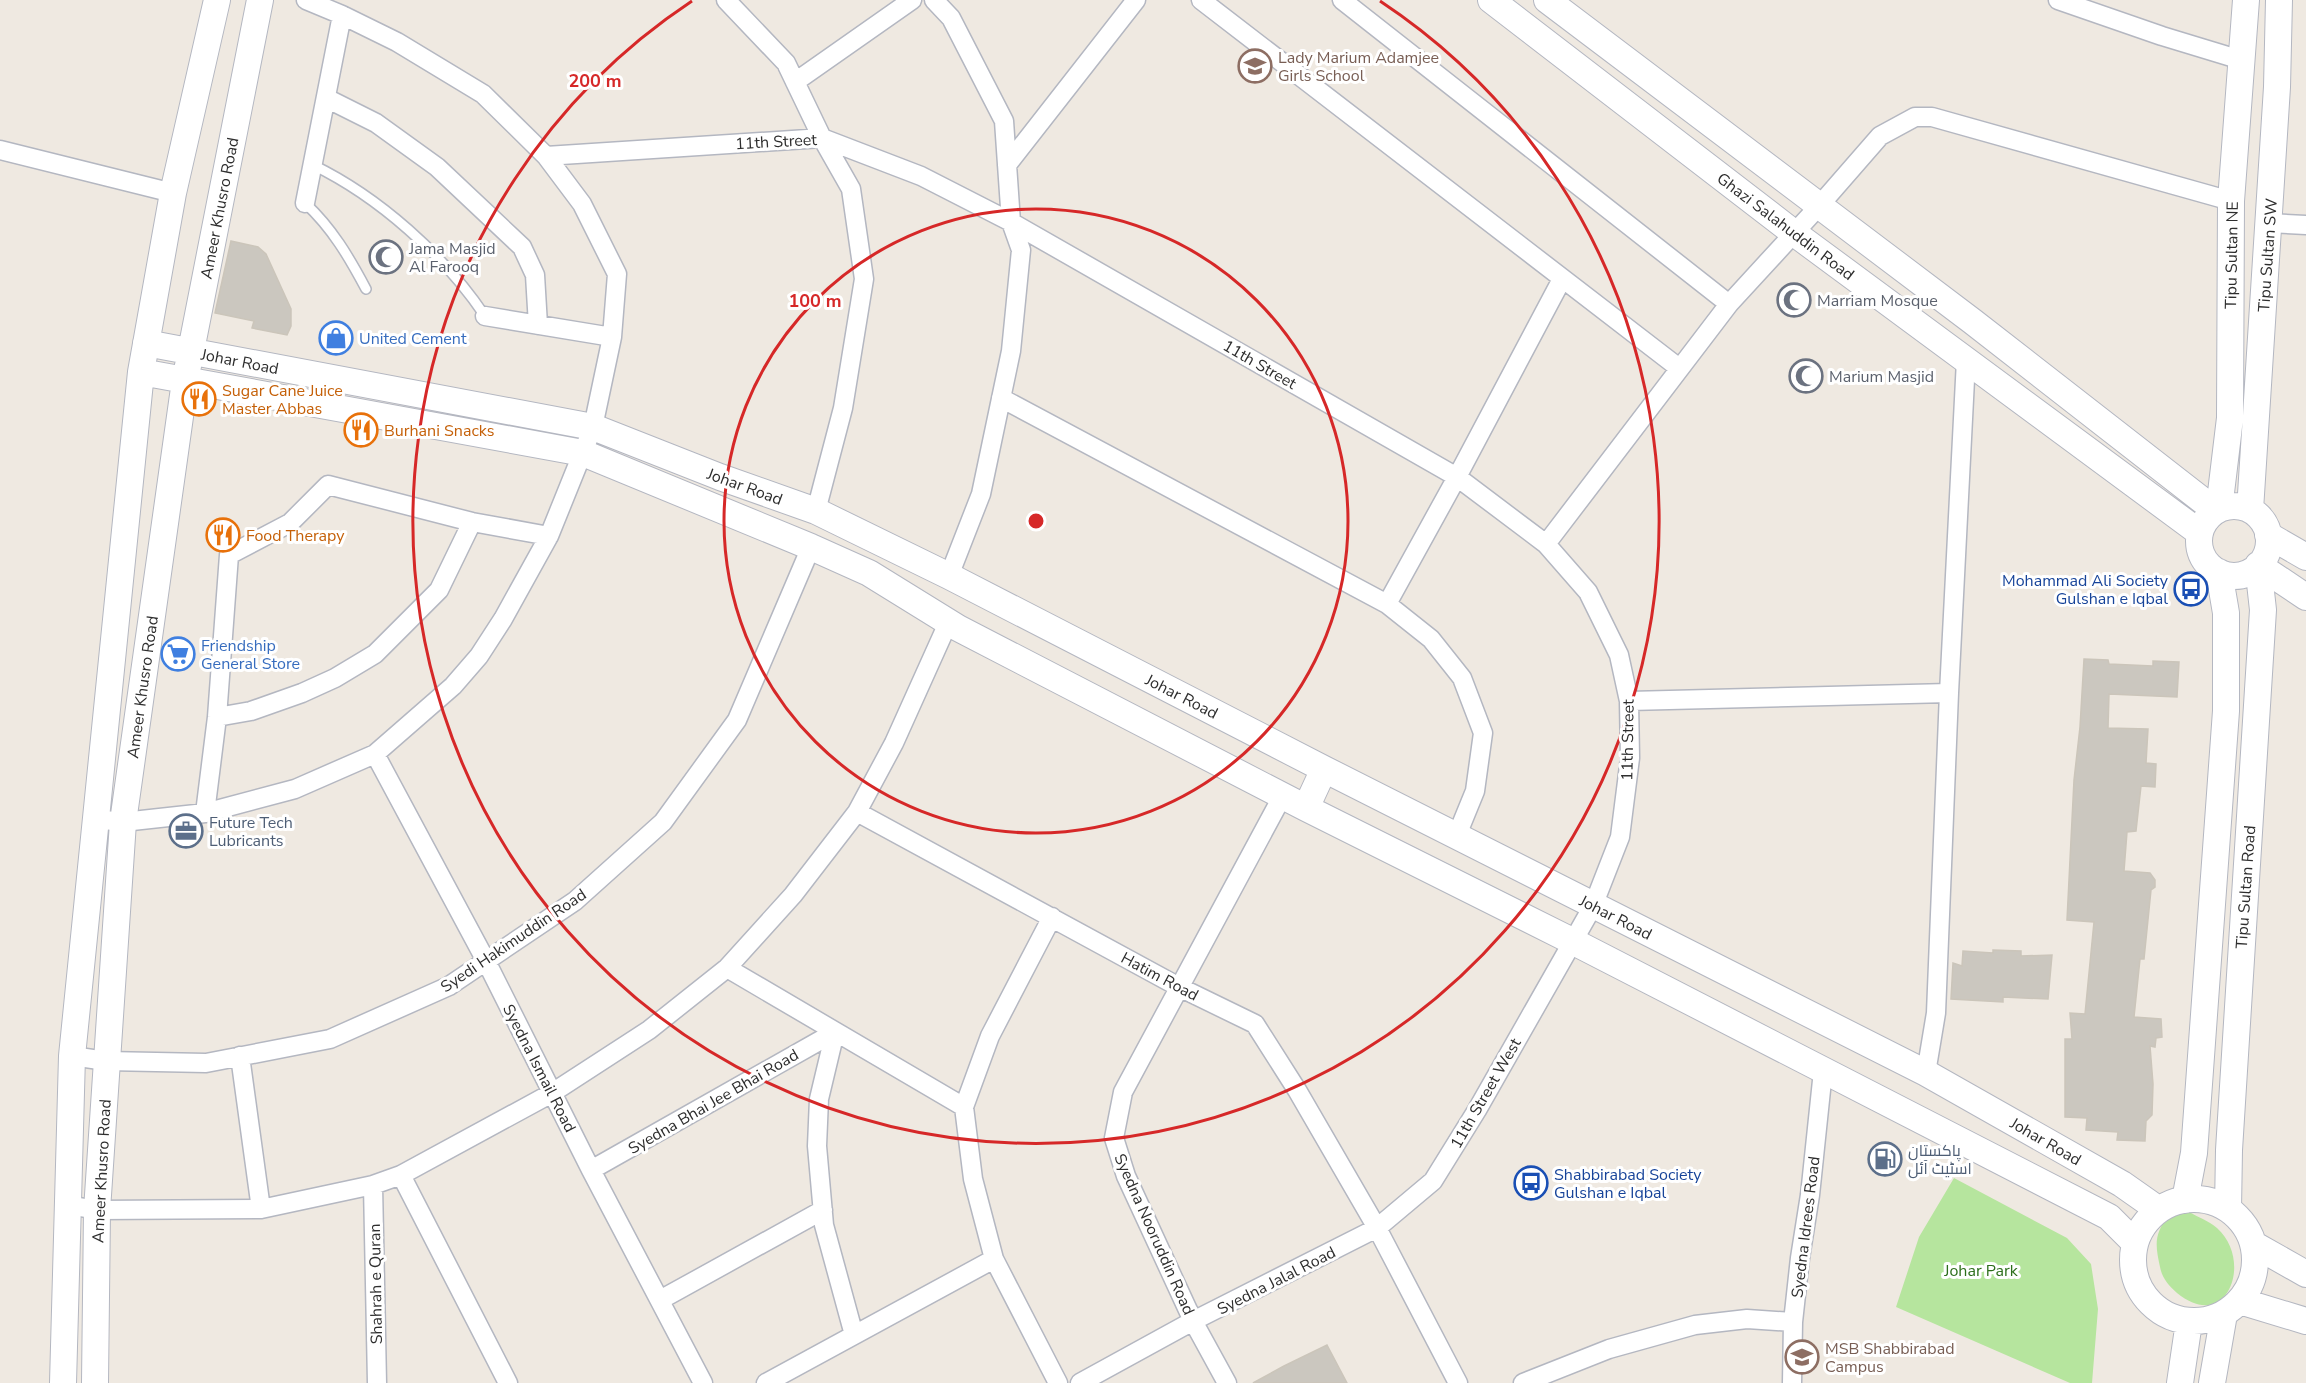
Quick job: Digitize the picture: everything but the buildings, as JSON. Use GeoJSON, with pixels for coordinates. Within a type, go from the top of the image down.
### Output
{"type":"FeatureCollection","features":[{"type":"Feature","properties":{"kind":"street","name":"Ameer Khusro Road"},"geometry":{"type":"LineString","coordinates":[[63,1383],[72,1056],[94,819],[141,372],[173,193],[217,0]]}},
{"type":"Feature","properties":{"kind":"street","name":"Ameer Khusro Road"},"geometry":{"type":"LineString","coordinates":[[95,1383],[97,1210],[123,822],[190,351],[260,0]]}},
{"type":"Feature","properties":{"kind":"street"},"geometry":{"type":"LineString","coordinates":[[94,819],[123,822],[205,813],[295,789],[375,754],[453,686],[479,656],[503,619],[549,536],[593,428],[612,337],[617,274],[582,204],[546,156],[483,94],[397,42],[306,0]]}},
{"type":"Feature","properties":{"kind":"street"},"geometry":{"type":"LineString","coordinates":[[726,0],[786,63],[822,138],[851,189],[864,279],[843,408],[816,511]]}},
{"type":"Feature","properties":{"kind":"street"},"geometry":{"type":"LineString","coordinates":[[795,82],[912,0]]}},
{"type":"Feature","properties":{"kind":"street"},"geometry":{"type":"LineString","coordinates":[[934,0],[951,18],[1004,121],[1011,222],[1021,250],[1011,351],[981,494],[949,576]]}},
{"type":"Feature","properties":{"kind":"street"},"geometry":{"type":"LineString","coordinates":[[1007,165],[1136,0]]}},
{"type":"Feature","properties":{"kind":"street"},"geometry":{"type":"LineString","coordinates":[[1201,0],[1679,368]]}},
{"type":"Feature","properties":{"kind":"street"},"geometry":{"type":"LineString","coordinates":[[1342,0],[1729,304]]}},
{"type":"Feature","properties":{"kind":"street","name":"Ghazi Salahuddin Road"},"geometry":{"type":"LineString","coordinates":[[1491,0],[1794,233],[2200,533]]}},
{"type":"Feature","properties":{"kind":"street"},"geometry":{"type":"LineString","coordinates":[[1547,0],[1972,321],[2217,510]]}},
{"type":"Feature","properties":{"kind":"street"},"geometry":{"type":"LineString","coordinates":[[2058,0],[2162,36],[2241,60]]}},
{"type":"Feature","properties":{"kind":"street","name":"Tipu Sultan NE"},"geometry":{"type":"LineString","coordinates":[[2217,510],[2230,418],[2231,201],[2246,0]]}},
{"type":"Feature","properties":{"kind":"street","name":"Tipu Sultan SW"},"geometry":{"type":"LineString","coordinates":[[2250,510],[2277,87],[2278,0]]}},
{"type":"Feature","properties":{"kind":"street"},"geometry":{"type":"LineString","coordinates":[[305,203],[342,15]]}},
{"type":"Feature","properties":{"kind":"street"},"geometry":{"type":"LineString","coordinates":[[326,98],[376,123],[437,167],[522,247],[535,275],[538,325]]}},
{"type":"Feature","properties":{"kind":"street"},"geometry":{"type":"LineString","coordinates":[[1546,544],[1729,304],[1880,136],[1915,117],[1932,117],[2231,201]]}},
{"type":"Feature","properties":{"kind":"street","name":"11th Street"},"geometry":{"type":"LineString","coordinates":[[546,156],[822,138],[921,176],[1011,222],[1457,477],[1546,544],[1588,592],[1619,655],[1629,701],[1630,758],[1620,837],[1593,906],[1572,940]]}},
{"type":"Feature","properties":{"kind":"street"},"geometry":{"type":"LineString","coordinates":[[0,150],[173,193]]}},
{"type":"Feature","properties":{"kind":"street"},"geometry":{"type":"LineString","coordinates":[[2269,223],[2306,225]]}},
{"type":"Feature","properties":{"kind":"street"},"geometry":{"type":"LineString","coordinates":[[1387,604],[1562,279]]}},
{"type":"Feature","properties":{"kind":"street"},"geometry":{"type":"LineString","coordinates":[[485,316],[612,337]]}},
{"type":"Feature","properties":{"kind":"street","name":"Johar Road"},"geometry":{"type":"LineString","coordinates":[[146,342],[593,428],[816,511],[949,576],[1593,906],[1926,1073],[2122,1184],[2159,1210]]}},
{"type":"Feature","properties":{"kind":"street"},"geometry":{"type":"LineString","coordinates":[[1926,1073],[1935,1013],[1948,693],[1966,360]]}},
{"type":"Feature","properties":{"kind":"street","name":"Johar Road"},"geometry":{"type":"LineString","coordinates":[[141,372],[583,453],[811,547],[869,573],[953,626],[1306,808],[1572,940],[2109,1217],[2135,1243]]}},
{"type":"Feature","properties":{"kind":"street"},"geometry":{"type":"LineString","coordinates":[[1001,398],[1387,604],[1431,639],[1461,678],[1483,733],[1475,791],[1457,835]]}},
{"type":"Feature","properties":{"kind":"street"},"geometry":{"type":"LineString","coordinates":[[205,813],[217,717],[229,555],[290,523],[328,485],[472,522],[549,536]]}},
{"type":"Feature","properties":{"kind":"street"},"geometry":{"type":"LineString","coordinates":[[2229,506],[2240,506],[2250,510],[2265,525],[2268,534],[2265,556],[2258,565],[2240,575],[2219,573],[2205,560],[2199,543],[2200,533],[2203,524],[2217,510],[2229,506]]}},
{"type":"Feature","properties":{"kind":"street"},"geometry":{"type":"LineString","coordinates":[[217,717],[251,711],[302,693],[335,678],[375,654],[439,590],[472,522]]}},
{"type":"Feature","properties":{"kind":"street"},"geometry":{"type":"LineString","coordinates":[[2268,534],[2306,557]]}},
{"type":"Feature","properties":{"kind":"street","name":"Syedi Hakimuddin Road"},"geometry":{"type":"LineString","coordinates":[[72,1056],[106,1060],[206,1063],[330,1039],[449,986],[575,901],[663,822],[737,720],[811,547]]}},
{"type":"Feature","properties":{"kind":"street"},"geometry":{"type":"LineString","coordinates":[[2258,565],[2306,597]]}},
{"type":"Feature","properties":{"kind":"street","name":"Tipu Sultan Road"},"geometry":{"type":"LineString","coordinates":[[2228,1209],[2229,1150],[2263,610],[2258,565]]}},
{"type":"Feature","properties":{"kind":"street","name":"Tipu Sultan Road"},"geometry":{"type":"LineString","coordinates":[[2185,1200],[2195,1141],[2226,711],[2226,613],[2219,573]]}},
{"type":"Feature","properties":{"kind":"street"},"geometry":{"type":"LineString","coordinates":[[68,1206],[97,1210],[261,1209],[373,1185],[401,1175],[552,1093],[649,1030],[728,968],[793,895],[857,812],[974,590]]}},
{"type":"Feature","properties":{"kind":"street"},"geometry":{"type":"LineString","coordinates":[[1629,701],[1948,693]]}},
{"type":"Feature","properties":{"kind":"street","name":"Syedna Ismail Road"},"geometry":{"type":"LineString","coordinates":[[375,754],[486,961],[591,1170],[703,1383]]}},
{"type":"Feature","properties":{"kind":"street"},"geometry":{"type":"LineString","coordinates":[[1306,808],[1324,769]]}},
{"type":"Feature","properties":{"kind":"street","name":"Syedna Nooruddin Road"},"geometry":{"type":"LineString","coordinates":[[1227,1383],[1193,1322],[1126,1176],[1114,1138],[1123,1092],[1283,795]]}},
{"type":"Feature","properties":{"kind":"street","name":"Hatim Road"},"geometry":{"type":"LineString","coordinates":[[857,812],[1179,987],[1255,1024],[1297,1090],[1377,1228],[1458,1383]]}},
{"type":"Feature","properties":{"kind":"street"},"geometry":{"type":"LineString","coordinates":[[1052,917],[990,1036],[964,1107],[973,1179],[994,1259],[1058,1383]]}},
{"type":"Feature","properties":{"kind":"street","name":"11th Street West"},"geometry":{"type":"LineString","coordinates":[[1377,1228],[1432,1181],[1477,1110],[1572,940]]}},
{"type":"Feature","properties":{"kind":"street"},"geometry":{"type":"LineString","coordinates":[[728,968],[964,1107]]}},
{"type":"Feature","properties":{"kind":"street"},"geometry":{"type":"LineString","coordinates":[[835,1032],[819,1099],[817,1146],[824,1225],[854,1335]]}},
{"type":"Feature","properties":{"kind":"street","name":"Syedna Bhai Jee Bhai Road"},"geometry":{"type":"LineString","coordinates":[[591,1170],[835,1032]]}},
{"type":"Feature","properties":{"kind":"street"},"geometry":{"type":"LineString","coordinates":[[240,1056],[261,1209]]}},
{"type":"Feature","properties":{"kind":"street","name":"Syedna Idrees Road"},"geometry":{"type":"LineString","coordinates":[[1792,1383],[1793,1322],[1810,1196],[1823,1071]]}},
{"type":"Feature","properties":{"kind":"street"},"geometry":{"type":"LineString","coordinates":[[401,1175],[508,1383]]}},
{"type":"Feature","properties":{"kind":"street","name":"Shahrah e Quran"},"geometry":{"type":"LineString","coordinates":[[373,1185],[377,1383]]}},
{"type":"Feature","properties":{"kind":"street"},"geometry":{"type":"LineString","coordinates":[[2212,1383],[2232,1308],[2251,1284],[2255,1264],[2253,1244],[2244,1225],[2228,1209],[2207,1201],[2185,1200],[2159,1210],[2145,1224],[2135,1243],[2133,1261],[2135,1279],[2143,1295],[2156,1308],[2171,1318],[2189,1322],[2207,1320],[2232,1308],[2306,1321]]}},
{"type":"Feature","properties":{"kind":"street"},"geometry":{"type":"LineString","coordinates":[[660,1300],[823,1210]]}},
{"type":"Feature","properties":{"kind":"street","name":"Syedna Jalal Road"},"geometry":{"type":"LineString","coordinates":[[1080,1383],[1377,1228]]}},
{"type":"Feature","properties":{"kind":"street"},"geometry":{"type":"LineString","coordinates":[[2253,1244],[2306,1274]]}},
{"type":"Feature","properties":{"kind":"street"},"geometry":{"type":"LineString","coordinates":[[766,1383],[994,1259]]}},
{"type":"Feature","properties":{"kind":"street"},"geometry":{"type":"LineString","coordinates":[[1522,1383],[1609,1349],[1695,1324],[1747,1319],[1793,1322]]}},
{"type":"Feature","properties":{"kind":"street"},"geometry":{"type":"LineString","coordinates":[[2180,1383],[2189,1322]]}},
{"type":"Feature","properties":{"kind":"lane"},"geometry":{"type":"LineString","coordinates":[[313,165],[345,180],[428,248],[466,288],[485,316]]}},
{"type":"Feature","properties":{"kind":"lane"},"geometry":{"type":"LineString","coordinates":[[305,203],[346,250],[366,289]]}},
{"type":"Feature","properties":{"kind":"green space","name":"Johar Park"},"geometry":{"type":"Polygon","coordinates":[[[1954,1178],[2067,1238],[2091,1264],[2098,1309],[2092,1383],[2070,1383],[1896,1307],[1919,1237],[1954,1178]]]}},
{"type":"Feature","properties":{"kind":"green space"},"geometry":{"type":"Polygon","coordinates":[[[2189,1212],[2217,1228],[2228,1242],[2233,1258],[2234,1274],[2230,1288],[2221,1299],[2210,1305],[2195,1303],[2177,1293],[2166,1282],[2160,1267],[2157,1240],[2161,1228],[2169,1215],[2189,1212]]]}},
{"type":"Feature","properties":{"kind":"place","name":"Lady Marium Adamjee Girls School"},"geometry":{"type":"Point","coordinates":[1255,66]}},
{"type":"Feature","properties":{"kind":"place","name":"Jama Masjid Al Farooq"},"geometry":{"type":"Point","coordinates":[386,257]}},
{"type":"Feature","properties":{"kind":"place","name":"Marriam Mosque"},"geometry":{"type":"Point","coordinates":[1794,300]}},
{"type":"Feature","properties":{"kind":"place","name":"United Cement"},"geometry":{"type":"Point","coordinates":[336,338]}},
{"type":"Feature","properties":{"kind":"place","name":"Marium Masjid"},"geometry":{"type":"Point","coordinates":[1806,376]}},
{"type":"Feature","properties":{"kind":"place","name":"Sugar Cane Juice Master Abbas"},"geometry":{"type":"Point","coordinates":[199,399]}},
{"type":"Feature","properties":{"kind":"place","name":"Burhani Snacks"},"geometry":{"type":"Point","coordinates":[361,430]}},
{"type":"Feature","properties":{"kind":"place","name":"Food Therapy"},"geometry":{"type":"Point","coordinates":[223,535]}},
{"type":"Feature","properties":{"kind":"place","name":"Mohammad Ali Society Gulshan e Iqbal"},"geometry":{"type":"Point","coordinates":[2191,589]}},
{"type":"Feature","properties":{"kind":"place","name":"Friendship General Store"},"geometry":{"type":"Point","coordinates":[178,654]}},
{"type":"Feature","properties":{"kind":"place","name":"Future Tech Lubricants"},"geometry":{"type":"Point","coordinates":[186,831]}},
{"type":"Feature","properties":{"kind":"place","name":"پاکستان اسٹیٹ آئل"},"geometry":{"type":"Point","coordinates":[1885,1159]}},
{"type":"Feature","properties":{"kind":"place","name":"Shabbirabad Society Gulshan e Iqbal"},"geometry":{"type":"Point","coordinates":[1531,1183]}},
{"type":"Feature","properties":{"kind":"place","name":"MSB Shabbirabad Campus"},"geometry":{"type":"Point","coordinates":[1802,1357]}}]}
